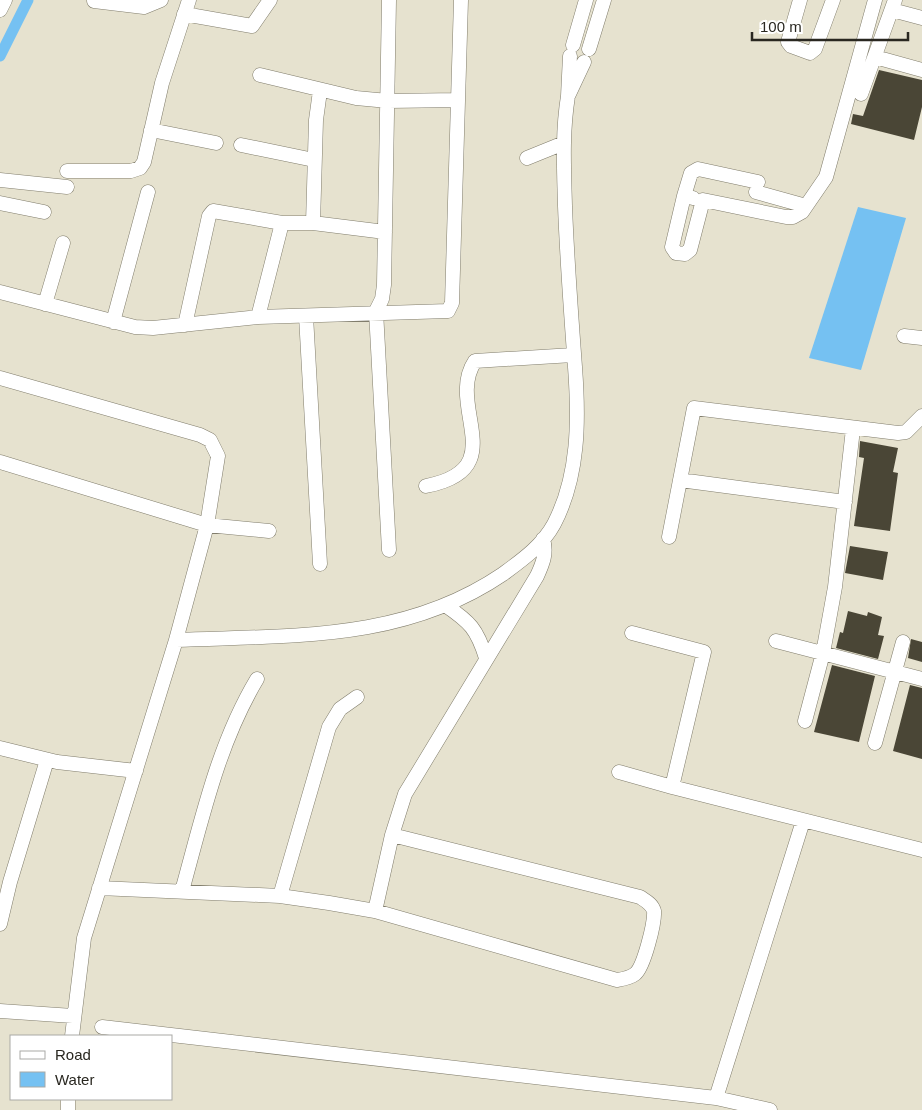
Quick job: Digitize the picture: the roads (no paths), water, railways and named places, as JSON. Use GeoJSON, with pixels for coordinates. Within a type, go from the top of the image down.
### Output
{"type":"FeatureCollection","features":[{"type":"Feature","properties":{"kind":"street"},"geometry":{"type":"LineString","coordinates":[[0,10],[5,0]]}},
{"type":"Feature","properties":{"kind":"street"},"geometry":{"type":"LineString","coordinates":[[94,1],[144,6],[160,0]]}},
{"type":"Feature","properties":{"kind":"street"},"geometry":{"type":"LineString","coordinates":[[67,171],[131,171],[140,168],[144,162],[162,83],[189,0]]}},
{"type":"Feature","properties":{"kind":"street"},"geometry":{"type":"LineString","coordinates":[[184,14],[252,26],[270,0]]}},
{"type":"Feature","properties":{"kind":"street"},"geometry":{"type":"LineString","coordinates":[[389,0],[384,285],[382,299],[376,311],[389,550]]}},
{"type":"Feature","properties":{"kind":"street"},"geometry":{"type":"LineString","coordinates":[[0,292],[113,322],[135,327],[153,328],[258,316],[306,316],[376,311],[443,312],[451,308],[461,0]]}},
{"type":"Feature","properties":{"kind":"street"},"geometry":{"type":"LineString","coordinates":[[176,640],[368,629],[408,620],[486,586],[523,560],[553,526],[565,499],[573,472],[577,428],[567,268],[564,144],[572,51],[586,0]]}},
{"type":"Feature","properties":{"kind":"street"},"geometry":{"type":"LineString","coordinates":[[568,96],[586,55],[604,0]]}},
{"type":"Feature","properties":{"kind":"street"},"geometry":{"type":"LineString","coordinates":[[800,0],[788,42],[791,46],[810,53],[815,49],[832,0]]}},
{"type":"Feature","properties":{"kind":"street"},"geometry":{"type":"LineString","coordinates":[[684,196],[793,218],[806,206],[826,177],[875,0]]}},
{"type":"Feature","properties":{"kind":"street"},"geometry":{"type":"LineString","coordinates":[[861,94],[894,5],[922,18]]}},
{"type":"Feature","properties":{"kind":"street"},"geometry":{"type":"LineString","coordinates":[[875,58],[922,70]]}},
{"type":"Feature","properties":{"kind":"street"},"geometry":{"type":"LineString","coordinates":[[260,75],[320,91],[356,98],[388,101],[458,100]]}},
{"type":"Feature","properties":{"kind":"street"},"geometry":{"type":"LineString","coordinates":[[313,224],[316,120],[320,91]]}},
{"type":"Feature","properties":{"kind":"street"},"geometry":{"type":"LineString","coordinates":[[151,130],[216,142]]}},
{"type":"Feature","properties":{"kind":"street"},"geometry":{"type":"LineString","coordinates":[[528,158],[564,144]]}},
{"type":"Feature","properties":{"kind":"street"},"geometry":{"type":"LineString","coordinates":[[241,145],[314,160]]}},
{"type":"Feature","properties":{"kind":"street"},"geometry":{"type":"LineString","coordinates":[[703,200],[690,250],[685,254],[676,253],[672,247],[684,196],[691,173],[698,169],[758,182],[806,206]]}},
{"type":"Feature","properties":{"kind":"street"},"geometry":{"type":"LineString","coordinates":[[0,180],[67,187]]}},
{"type":"Feature","properties":{"kind":"street"},"geometry":{"type":"LineString","coordinates":[[752,209],[758,182]]}},
{"type":"Feature","properties":{"kind":"street"},"geometry":{"type":"LineString","coordinates":[[113,322],[148,192]]}},
{"type":"Feature","properties":{"kind":"street"},"geometry":{"type":"LineString","coordinates":[[0,203],[44,212]]}},
{"type":"Feature","properties":{"kind":"street"},"geometry":{"type":"LineString","coordinates":[[185,325],[209,216],[213,210],[282,223],[313,224],[385,232]]}},
{"type":"Feature","properties":{"kind":"street"},"geometry":{"type":"LineString","coordinates":[[258,316],[282,223]]}},
{"type":"Feature","properties":{"kind":"street"},"geometry":{"type":"LineString","coordinates":[[45,304],[62,243]]}},
{"type":"Feature","properties":{"kind":"street"},"geometry":{"type":"LineString","coordinates":[[306,316],[320,564]]}},
{"type":"Feature","properties":{"kind":"street"},"geometry":{"type":"LineString","coordinates":[[904,336],[922,338]]}},
{"type":"Feature","properties":{"kind":"street"},"geometry":{"type":"LineString","coordinates":[[426,486],[450,479],[469,465],[472,456],[472,430],[467,383],[469,369],[475,361],[573,355]]}},
{"type":"Feature","properties":{"kind":"street"},"geometry":{"type":"LineString","coordinates":[[0,378],[200,435],[210,440],[218,456],[207,525],[176,640],[84,938],[72,1035]]}},
{"type":"Feature","properties":{"kind":"street"},"geometry":{"type":"LineString","coordinates":[[669,537],[694,408],[853,429],[898,433],[910,428],[922,416]]}},
{"type":"Feature","properties":{"kind":"street"},"geometry":{"type":"LineString","coordinates":[[805,721],[823,653],[835,587],[853,429]]}},
{"type":"Feature","properties":{"kind":"street"},"geometry":{"type":"LineString","coordinates":[[0,462],[207,525],[269,531]]}},
{"type":"Feature","properties":{"kind":"street"},"geometry":{"type":"LineString","coordinates":[[680,480],[846,502]]}},
{"type":"Feature","properties":{"kind":"street"},"geometry":{"type":"LineString","coordinates":[[375,911],[392,835],[405,794],[540,569],[546,548],[543,539]]}},
{"type":"Feature","properties":{"kind":"street"},"geometry":{"type":"LineString","coordinates":[[445,605],[467,620],[474,628],[486,658]]}},
{"type":"Feature","properties":{"kind":"street"},"geometry":{"type":"LineString","coordinates":[[632,633],[704,652],[672,787]]}},
{"type":"Feature","properties":{"kind":"street"},"geometry":{"type":"LineString","coordinates":[[776,640],[922,678]]}},
{"type":"Feature","properties":{"kind":"street"},"geometry":{"type":"LineString","coordinates":[[875,743],[903,642]]}},
{"type":"Feature","properties":{"kind":"street"},"geometry":{"type":"LineString","coordinates":[[182,891],[225,744],[240,706],[257,679]]}},
{"type":"Feature","properties":{"kind":"street"},"geometry":{"type":"LineString","coordinates":[[280,896],[329,727],[340,709],[357,697]]}},
{"type":"Feature","properties":{"kind":"street"},"geometry":{"type":"LineString","coordinates":[[0,748],[46,760],[136,771]]}},
{"type":"Feature","properties":{"kind":"street"},"geometry":{"type":"LineString","coordinates":[[0,924],[10,882],[46,760]]}},
{"type":"Feature","properties":{"kind":"street"},"geometry":{"type":"LineString","coordinates":[[619,772],[803,821],[922,850]]}},
{"type":"Feature","properties":{"kind":"street"},"geometry":{"type":"LineString","coordinates":[[716,1098],[803,821]]}},
{"type":"Feature","properties":{"kind":"street"},"geometry":{"type":"LineString","coordinates":[[99,888],[280,896],[375,911],[617,980],[636,974],[642,965],[654,920],[654,909],[649,902],[640,897],[392,835]]}},
{"type":"Feature","properties":{"kind":"street"},"geometry":{"type":"LineString","coordinates":[[0,1011],[73,1016]]}},
{"type":"Feature","properties":{"kind":"street"},"geometry":{"type":"LineString","coordinates":[[102,1027],[171,1035]]}},
{"type":"Feature","properties":{"kind":"street"},"geometry":{"type":"LineString","coordinates":[[172,1035],[716,1098],[770,1110]]}},
{"type":"Feature","properties":{"kind":"water"},"geometry":{"type":"Polygon","coordinates":[[[858,207],[906,218],[861,370],[809,358],[858,207]]]}},
{"type":"Feature","properties":{"kind":"waterway"},"geometry":{"type":"LineString","coordinates":[[0,56],[28,0]]}}]}
